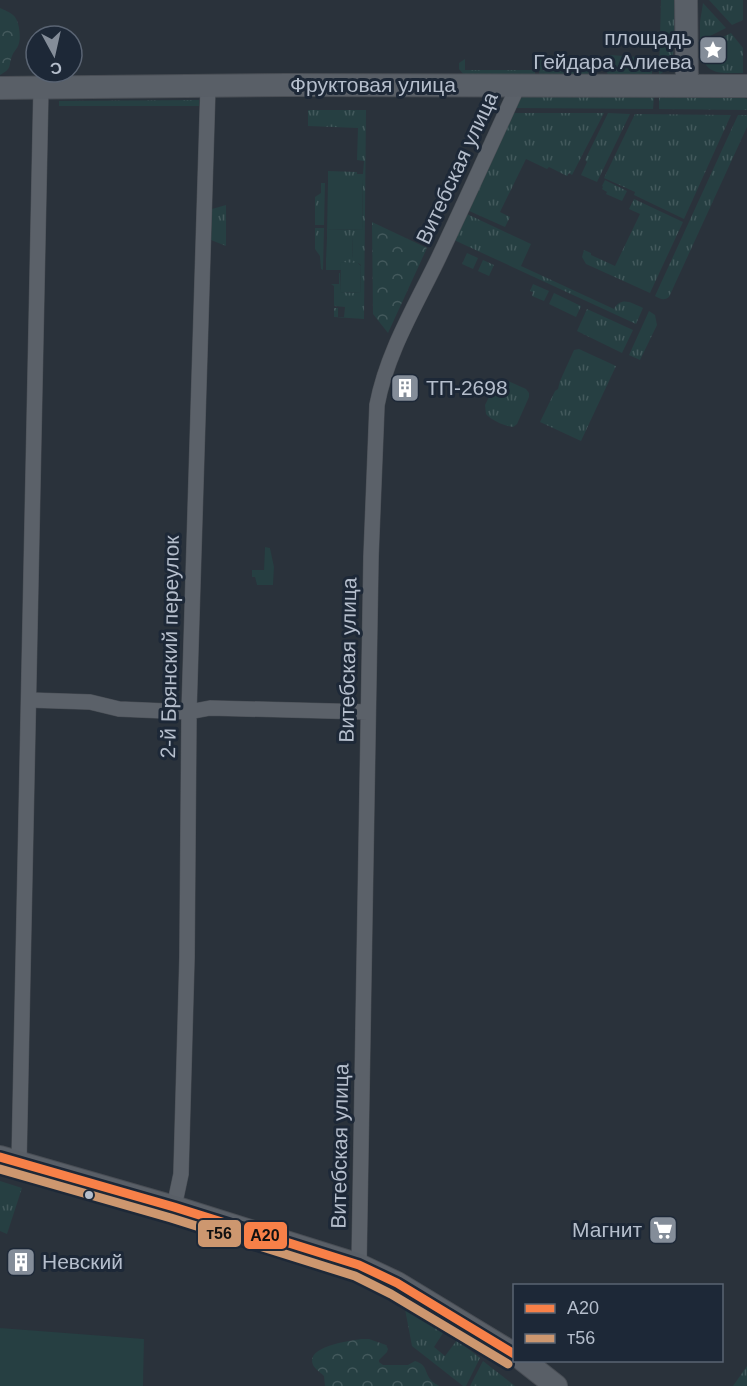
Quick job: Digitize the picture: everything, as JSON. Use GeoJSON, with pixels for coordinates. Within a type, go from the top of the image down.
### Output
{"type":"FeatureCollection","features":[{"type":"Feature","properties":{"kind":"street"},"geometry":{"type":"LineString","coordinates":[[686,0],[687,86]]}},
{"type":"Feature","properties":{"kind":"street","name":"Фруктовая улица"},"geometry":{"type":"LineString","coordinates":[[0,88],[428,84],[747,86]]}},
{"type":"Feature","properties":{"kind":"street","name":"2-й Брянский переулок"},"geometry":{"type":"LineString","coordinates":[[174,1207],[181,1163],[187,957],[189,712],[208,86]]}},
{"type":"Feature","properties":{"kind":"street","name":"Витебская улица"},"geometry":{"type":"LineString","coordinates":[[359,1265],[371,545],[376,416],[381,387],[390,357],[462,209],[518,86]]}},
{"type":"Feature","properties":{"kind":"street"},"geometry":{"type":"LineString","coordinates":[[41,87],[29,700],[10,1160],[174,1207],[359,1265],[397,1283],[513,1353]]}},
{"type":"Feature","properties":{"kind":"street"},"geometry":{"type":"LineString","coordinates":[[29,700],[90,702],[119,709],[189,712],[210,708],[368,712]]}},
{"type":"Feature","properties":{"kind":"street"},"geometry":{"type":"LineString","coordinates":[[526,1362],[556,1386]]}},
{"type":"Feature","properties":{"kind":"green space"},"geometry":{"type":"Polygon","coordinates":[[[661,0],[675,0],[673,59],[666,70],[659,75],[661,0]]]}},
{"type":"Feature","properties":{"kind":"green space"},"geometry":{"type":"Polygon","coordinates":[[[709,0],[743,0],[743,20],[732,25],[709,0]]]}},
{"type":"Feature","properties":{"kind":"green space"},"geometry":{"type":"Polygon","coordinates":[[[703,3],[726,28],[700,41],[700,22],[703,3]]]}},
{"type":"Feature","properties":{"kind":"green space"},"geometry":{"type":"Polygon","coordinates":[[[0,8],[15,17],[20,36],[8,69],[0,75],[0,8]]]}},
{"type":"Feature","properties":{"kind":"green space"},"geometry":{"type":"Polygon","coordinates":[[[731,33],[743,48],[743,73],[714,71],[705,64],[702,57],[701,48],[731,33]]]}},
{"type":"Feature","properties":{"kind":"green space"},"geometry":{"type":"Polygon","coordinates":[[[610,55],[652,58],[652,76],[609,75],[605,64],[610,55]]]}},
{"type":"Feature","properties":{"kind":"green space"},"geometry":{"type":"Polygon","coordinates":[[[533,58],[535,59],[535,75],[464,75],[459,69],[459,63],[465,59],[465,70],[532,70],[533,58]]]}},
{"type":"Feature","properties":{"kind":"green space"},"geometry":{"type":"Polygon","coordinates":[[[540,59],[542,59],[542,70],[589,70],[588,75],[539,75],[540,59]]]}},
{"type":"Feature","properties":{"kind":"green space"},"geometry":{"type":"Polygon","coordinates":[[[523,97],[654,97],[653,109],[514,108],[523,97]]]}},
{"type":"Feature","properties":{"kind":"green space"},"geometry":{"type":"Polygon","coordinates":[[[659,97],[742,97],[747,99],[747,110],[659,109],[659,97]]]}},
{"type":"Feature","properties":{"kind":"green space"},"geometry":{"type":"Polygon","coordinates":[[[199,100],[199,106],[59,106],[59,101],[199,100]]]}},
{"type":"Feature","properties":{"kind":"green space"},"geometry":{"type":"Polygon","coordinates":[[[308,110],[366,110],[364,319],[334,317],[334,308],[338,308],[338,317],[344,317],[345,307],[334,306],[334,286],[331,284],[339,284],[340,273],[340,292],[360,293],[361,265],[341,263],[341,270],[326,270],[326,258],[352,258],[353,238],[327,237],[327,229],[362,230],[363,181],[328,180],[328,171],[363,174],[364,161],[357,160],[358,128],[308,126],[308,110]]]}},
{"type":"Feature","properties":{"kind":"green space"},"geometry":{"type":"Polygon","coordinates":[[[512,113],[604,113],[572,175],[569,173],[567,176],[526,159],[500,212],[510,217],[505,227],[467,210],[512,113]]]}},
{"type":"Feature","properties":{"kind":"green space"},"geometry":{"type":"Polygon","coordinates":[[[608,113],[630,114],[597,182],[581,175],[587,162],[585,160],[608,113]]]}},
{"type":"Feature","properties":{"kind":"green space"},"geometry":{"type":"Polygon","coordinates":[[[635,114],[731,115],[684,219],[604,178],[635,114]]]}},
{"type":"Feature","properties":{"kind":"green space"},"geometry":{"type":"Polygon","coordinates":[[[738,115],[747,115],[747,127],[669,297],[659,298],[655,296],[738,115]]]}},
{"type":"Feature","properties":{"kind":"green space"},"geometry":{"type":"Polygon","coordinates":[[[328,180],[363,180],[362,230],[327,229],[328,180]]]}},
{"type":"Feature","properties":{"kind":"green space"},"geometry":{"type":"Polygon","coordinates":[[[605,180],[627,191],[622,201],[606,194],[607,192],[602,189],[605,180]]]}},
{"type":"Feature","properties":{"kind":"green space"},"geometry":{"type":"Polygon","coordinates":[[[321,183],[325,183],[324,225],[315,225],[315,197],[321,193],[321,183]]]}},
{"type":"Feature","properties":{"kind":"green space"},"geometry":{"type":"Polygon","coordinates":[[[634,199],[683,222],[650,293],[586,264],[582,257],[584,250],[615,266],[640,214],[629,209],[634,199]]]}},
{"type":"Feature","properties":{"kind":"green space"},"geometry":{"type":"Polygon","coordinates":[[[226,205],[226,246],[211,240],[212,209],[226,205]]]}},
{"type":"Feature","properties":{"kind":"green space"},"geometry":{"type":"Polygon","coordinates":[[[467,214],[531,244],[521,266],[614,309],[623,302],[643,308],[636,324],[454,240],[467,214]]]}},
{"type":"Feature","properties":{"kind":"green space"},"geometry":{"type":"Polygon","coordinates":[[[372,222],[427,248],[388,333],[373,314],[372,222]]]}},
{"type":"Feature","properties":{"kind":"green space"},"geometry":{"type":"Polygon","coordinates":[[[315,228],[324,228],[323,270],[320,256],[315,249],[315,228]]]}},
{"type":"Feature","properties":{"kind":"green space"},"geometry":{"type":"Polygon","coordinates":[[[327,237],[353,237],[352,258],[326,258],[327,237]]]}},
{"type":"Feature","properties":{"kind":"green space"},"geometry":{"type":"Polygon","coordinates":[[[467,253],[478,258],[473,269],[462,264],[467,253]]]}},
{"type":"Feature","properties":{"kind":"green space"},"geometry":{"type":"Polygon","coordinates":[[[483,260],[494,265],[489,276],[478,271],[483,260]]]}},
{"type":"Feature","properties":{"kind":"green space"},"geometry":{"type":"Polygon","coordinates":[[[341,262],[358,263],[361,266],[360,293],[340,292],[341,262]]]}},
{"type":"Feature","properties":{"kind":"green space"},"geometry":{"type":"Polygon","coordinates":[[[533,284],[549,291],[544,301],[532,296],[533,292],[530,291],[533,284]]]}},
{"type":"Feature","properties":{"kind":"green space"},"geometry":{"type":"Polygon","coordinates":[[[554,293],[581,306],[576,317],[549,304],[554,293]]]}},
{"type":"Feature","properties":{"kind":"green space"},"geometry":{"type":"Polygon","coordinates":[[[587,309],[633,330],[622,353],[577,331],[587,309]]]}},
{"type":"Feature","properties":{"kind":"green space"},"geometry":{"type":"Polygon","coordinates":[[[649,311],[655,315],[657,325],[640,360],[629,355],[649,311]]]}},
{"type":"Feature","properties":{"kind":"green space"},"geometry":{"type":"Polygon","coordinates":[[[579,349],[616,366],[581,441],[540,422],[558,389],[574,350],[579,349]]]}},
{"type":"Feature","properties":{"kind":"green space"},"geometry":{"type":"Polygon","coordinates":[[[501,378],[526,389],[529,393],[517,424],[513,427],[498,422],[486,414],[485,405],[501,378]]]}},
{"type":"Feature","properties":{"kind":"green space"},"geometry":{"type":"Polygon","coordinates":[[[265,547],[270,548],[274,567],[273,585],[257,585],[255,577],[252,577],[252,570],[264,570],[265,547]]]}},
{"type":"Feature","properties":{"kind":"green space"},"geometry":{"type":"Polygon","coordinates":[[[0,1169],[35,1180],[55,1192],[0,1175],[0,1169]]]}},
{"type":"Feature","properties":{"kind":"green space"},"geometry":{"type":"Polygon","coordinates":[[[0,1181],[22,1188],[7,1234],[0,1231],[0,1181]]]}},
{"type":"Feature","properties":{"kind":"green space"},"geometry":{"type":"Polygon","coordinates":[[[404,1304],[445,1330],[434,1347],[445,1356],[457,1340],[480,1358],[466,1386],[412,1346],[404,1304]]]}},
{"type":"Feature","properties":{"kind":"green space"},"geometry":{"type":"Polygon","coordinates":[[[0,1328],[144,1339],[143,1386],[0,1386],[0,1328]]]}},
{"type":"Feature","properties":{"kind":"green space"},"geometry":{"type":"Polygon","coordinates":[[[369,1339],[386,1345],[387,1352],[379,1360],[383,1365],[408,1365],[415,1361],[424,1367],[432,1381],[439,1386],[325,1386],[324,1376],[313,1365],[312,1359],[316,1353],[339,1343],[369,1339]]]}},
{"type":"Feature","properties":{"kind":"green space"},"geometry":{"type":"Polygon","coordinates":[[[483,1361],[515,1386],[470,1386],[483,1361]]]}},
{"type":"Feature","properties":{"kind":"green space"},"geometry":{"type":"Polygon","coordinates":[[[747,1366],[747,1386],[733,1386],[747,1366]]]}},
{"type":"Feature","properties":{"kind":"transit line","name":"А20"},"geometry":{"type":"LineString","coordinates":[[0,1157],[174,1207],[359,1265],[397,1283],[513,1353]]}},
{"type":"Feature","properties":{"kind":"transit line","name":"т56"},"geometry":{"type":"LineString","coordinates":[[0,1169],[171,1218],[355,1276],[391,1294],[508,1364]]}},
{"type":"Feature","properties":{"kind":"place","name":"площадь Гейдара Алиева"},"geometry":{"type":"Point","coordinates":[713,50]}},
{"type":"Feature","properties":{"kind":"place","name":"ТП-2698"},"geometry":{"type":"Point","coordinates":[405,388]}},
{"type":"Feature","properties":{"kind":"place","name":"Магнит"},"geometry":{"type":"Point","coordinates":[663,1230]}},
{"type":"Feature","properties":{"kind":"place","name":"Невский"},"geometry":{"type":"Point","coordinates":[21,1262]}}]}
